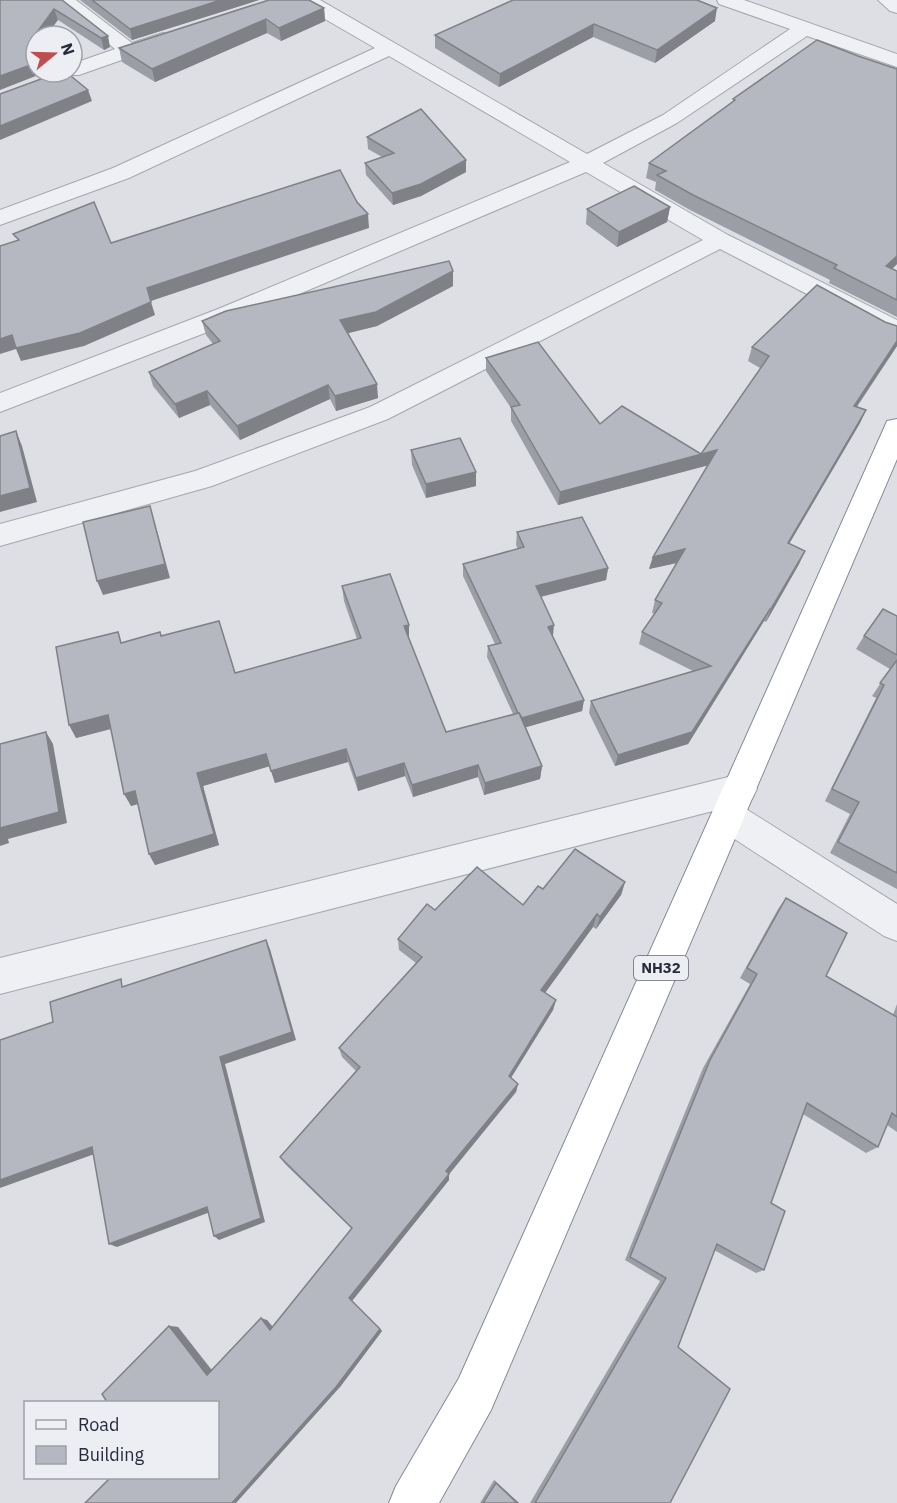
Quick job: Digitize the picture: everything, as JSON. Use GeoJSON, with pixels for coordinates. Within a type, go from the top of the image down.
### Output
{"type":"FeatureCollection","features":[{"type":"Feature","properties":{"kind":"highway","name":"NH32"},"geometry":{"type":"LineString","coordinates":[[413,1503],[475,1394],[734,803],[890,466],[897,428]]}},
{"type":"Feature","properties":{"kind":"street"},"geometry":{"type":"LineString","coordinates":[[64,0],[129,50]]}},
{"type":"Feature","properties":{"kind":"street"},"geometry":{"type":"LineString","coordinates":[[306,0],[585,164],[720,240],[897,330]]}},
{"type":"Feature","properties":{"kind":"street"},"geometry":{"type":"LineString","coordinates":[[726,0],[897,61]]}},
{"type":"Feature","properties":{"kind":"street"},"geometry":{"type":"LineString","coordinates":[[887,0],[897,7]]}},
{"type":"Feature","properties":{"kind":"street"},"geometry":{"type":"LineString","coordinates":[[0,403],[227,315],[585,164],[670,119],[804,29]]}},
{"type":"Feature","properties":{"kind":"street"},"geometry":{"type":"LineString","coordinates":[[84,67],[184,32]]}},
{"type":"Feature","properties":{"kind":"street"},"geometry":{"type":"LineString","coordinates":[[0,218],[121,173],[389,49]]}},
{"type":"Feature","properties":{"kind":"street"},"geometry":{"type":"LineString","coordinates":[[0,535],[202,478],[379,413],[720,240]]}},
{"type":"Feature","properties":{"kind":"street"},"geometry":{"type":"LineString","coordinates":[[0,976],[734,803],[897,924]]}},
{"type":"Feature","properties":{"kind":"building"},"geometry":{"type":"Polygon","coordinates":[[[0,0],[62,0],[108,36],[101,38],[84,28],[84,24],[78,24],[54,9],[43,24],[24,24],[24,67],[0,76],[0,0]]]}},
{"type":"Feature","properties":{"kind":"building"},"geometry":{"type":"Polygon","coordinates":[[[92,0],[221,0],[130,29],[92,0]]]}},
{"type":"Feature","properties":{"kind":"building"},"geometry":{"type":"Polygon","coordinates":[[[269,0],[309,0],[324,8],[279,28],[266,19],[152,69],[119,48],[269,0]]]}},
{"type":"Feature","properties":{"kind":"building"},"geometry":{"type":"Polygon","coordinates":[[[513,0],[697,0],[717,8],[657,50],[594,24],[500,74],[435,35],[513,0]]]}},
{"type":"Feature","properties":{"kind":"building"},"geometry":{"type":"Polygon","coordinates":[[[817,40],[897,69],[897,256],[886,266],[897,271],[897,300],[834,268],[837,265],[693,195],[657,175],[666,171],[649,163],[735,100],[733,99],[817,40]]]}},
{"type":"Feature","properties":{"kind":"building"},"geometry":{"type":"Polygon","coordinates":[[[27,84],[81,84],[88,90],[0,126],[0,94],[27,84]]]}},
{"type":"Feature","properties":{"kind":"building"},"geometry":{"type":"Polygon","coordinates":[[[421,109],[466,160],[421,184],[392,193],[365,163],[394,153],[367,137],[421,109]]]}},
{"type":"Feature","properties":{"kind":"building"},"geometry":{"type":"Polygon","coordinates":[[[340,170],[357,202],[368,214],[147,288],[151,302],[80,333],[16,348],[12,335],[0,339],[0,246],[19,240],[13,234],[94,202],[111,243],[340,170]]]}},
{"type":"Feature","properties":{"kind":"building"},"geometry":{"type":"Polygon","coordinates":[[[634,186],[670,207],[619,232],[587,209],[634,186]]]}},
{"type":"Feature","properties":{"kind":"building"},"geometry":{"type":"Polygon","coordinates":[[[449,261],[453,271],[376,312],[340,320],[377,384],[335,396],[328,385],[237,426],[207,391],[175,404],[149,372],[220,341],[202,321],[226,311],[449,261]]]}},
{"type":"Feature","properties":{"kind":"building"},"geometry":{"type":"Polygon","coordinates":[[[817,285],[885,322],[897,326],[897,341],[854,406],[866,410],[788,543],[805,551],[771,609],[692,732],[618,755],[591,701],[711,666],[642,632],[662,603],[655,600],[685,549],[653,557],[717,450],[560,492],[511,407],[520,405],[486,358],[538,342],[600,424],[622,406],[701,454],[769,356],[752,347],[817,285]]]}},
{"type":"Feature","properties":{"kind":"building"},"geometry":{"type":"Polygon","coordinates":[[[16,431],[30,488],[0,496],[0,436],[16,431]]]}},
{"type":"Feature","properties":{"kind":"building"},"geometry":{"type":"Polygon","coordinates":[[[460,438],[476,472],[426,484],[411,450],[460,438]]]}},
{"type":"Feature","properties":{"kind":"building"},"geometry":{"type":"Polygon","coordinates":[[[150,506],[165,564],[97,581],[83,522],[150,506]]]}},
{"type":"Feature","properties":{"kind":"building"},"geometry":{"type":"Polygon","coordinates":[[[582,517],[608,568],[536,586],[554,625],[548,627],[584,700],[522,718],[488,646],[501,643],[463,564],[524,547],[517,532],[582,517]]]}},
{"type":"Feature","properties":{"kind":"building"},"geometry":{"type":"Polygon","coordinates":[[[390,574],[409,625],[404,626],[446,732],[519,713],[542,766],[485,783],[478,765],[412,785],[404,763],[356,778],[346,749],[271,771],[266,754],[197,773],[214,834],[149,854],[135,791],[124,794],[108,715],[69,725],[56,647],[118,632],[121,643],[160,632],[161,636],[219,621],[235,673],[361,638],[342,586],[390,574]]]}},
{"type":"Feature","properties":{"kind":"building"},"geometry":{"type":"Polygon","coordinates":[[[883,609],[897,616],[897,655],[864,636],[883,609]]]}},
{"type":"Feature","properties":{"kind":"building"},"geometry":{"type":"Polygon","coordinates":[[[897,660],[897,873],[838,842],[859,802],[832,789],[884,685],[880,683],[897,660]]]}},
{"type":"Feature","properties":{"kind":"building"},"geometry":{"type":"Polygon","coordinates":[[[46,732],[59,812],[0,828],[0,744],[46,732]]]}},
{"type":"Feature","properties":{"kind":"building"},"geometry":{"type":"Polygon","coordinates":[[[575,849],[625,882],[600,917],[597,914],[541,990],[556,1000],[509,1076],[518,1084],[446,1171],[449,1174],[349,1298],[380,1329],[336,1387],[232,1503],[85,1503],[109,1479],[219,1479],[219,1401],[106,1401],[102,1394],[169,1326],[207,1375],[261,1318],[270,1330],[352,1228],[280,1157],[360,1067],[339,1048],[422,957],[398,939],[427,904],[435,910],[477,867],[523,905],[538,886],[543,889],[575,849]]]}},
{"type":"Feature","properties":{"kind":"building"},"geometry":{"type":"Polygon","coordinates":[[[786,898],[847,933],[826,976],[897,1017],[897,1117],[892,1113],[878,1147],[807,1103],[771,1203],[785,1211],[764,1270],[717,1244],[678,1347],[730,1389],[670,1503],[535,1503],[666,1278],[630,1257],[710,1060],[757,974],[747,968],[786,898]]]}},
{"type":"Feature","properties":{"kind":"building"},"geometry":{"type":"Polygon","coordinates":[[[266,940],[292,1032],[220,1057],[261,1218],[214,1236],[207,1207],[109,1244],[92,1147],[0,1180],[0,1040],[53,1022],[50,1002],[121,979],[122,987],[266,940]]]}},
{"type":"Feature","properties":{"kind":"building"},"geometry":{"type":"Polygon","coordinates":[[[496,1483],[517,1503],[483,1503],[496,1483]]]}}]}
